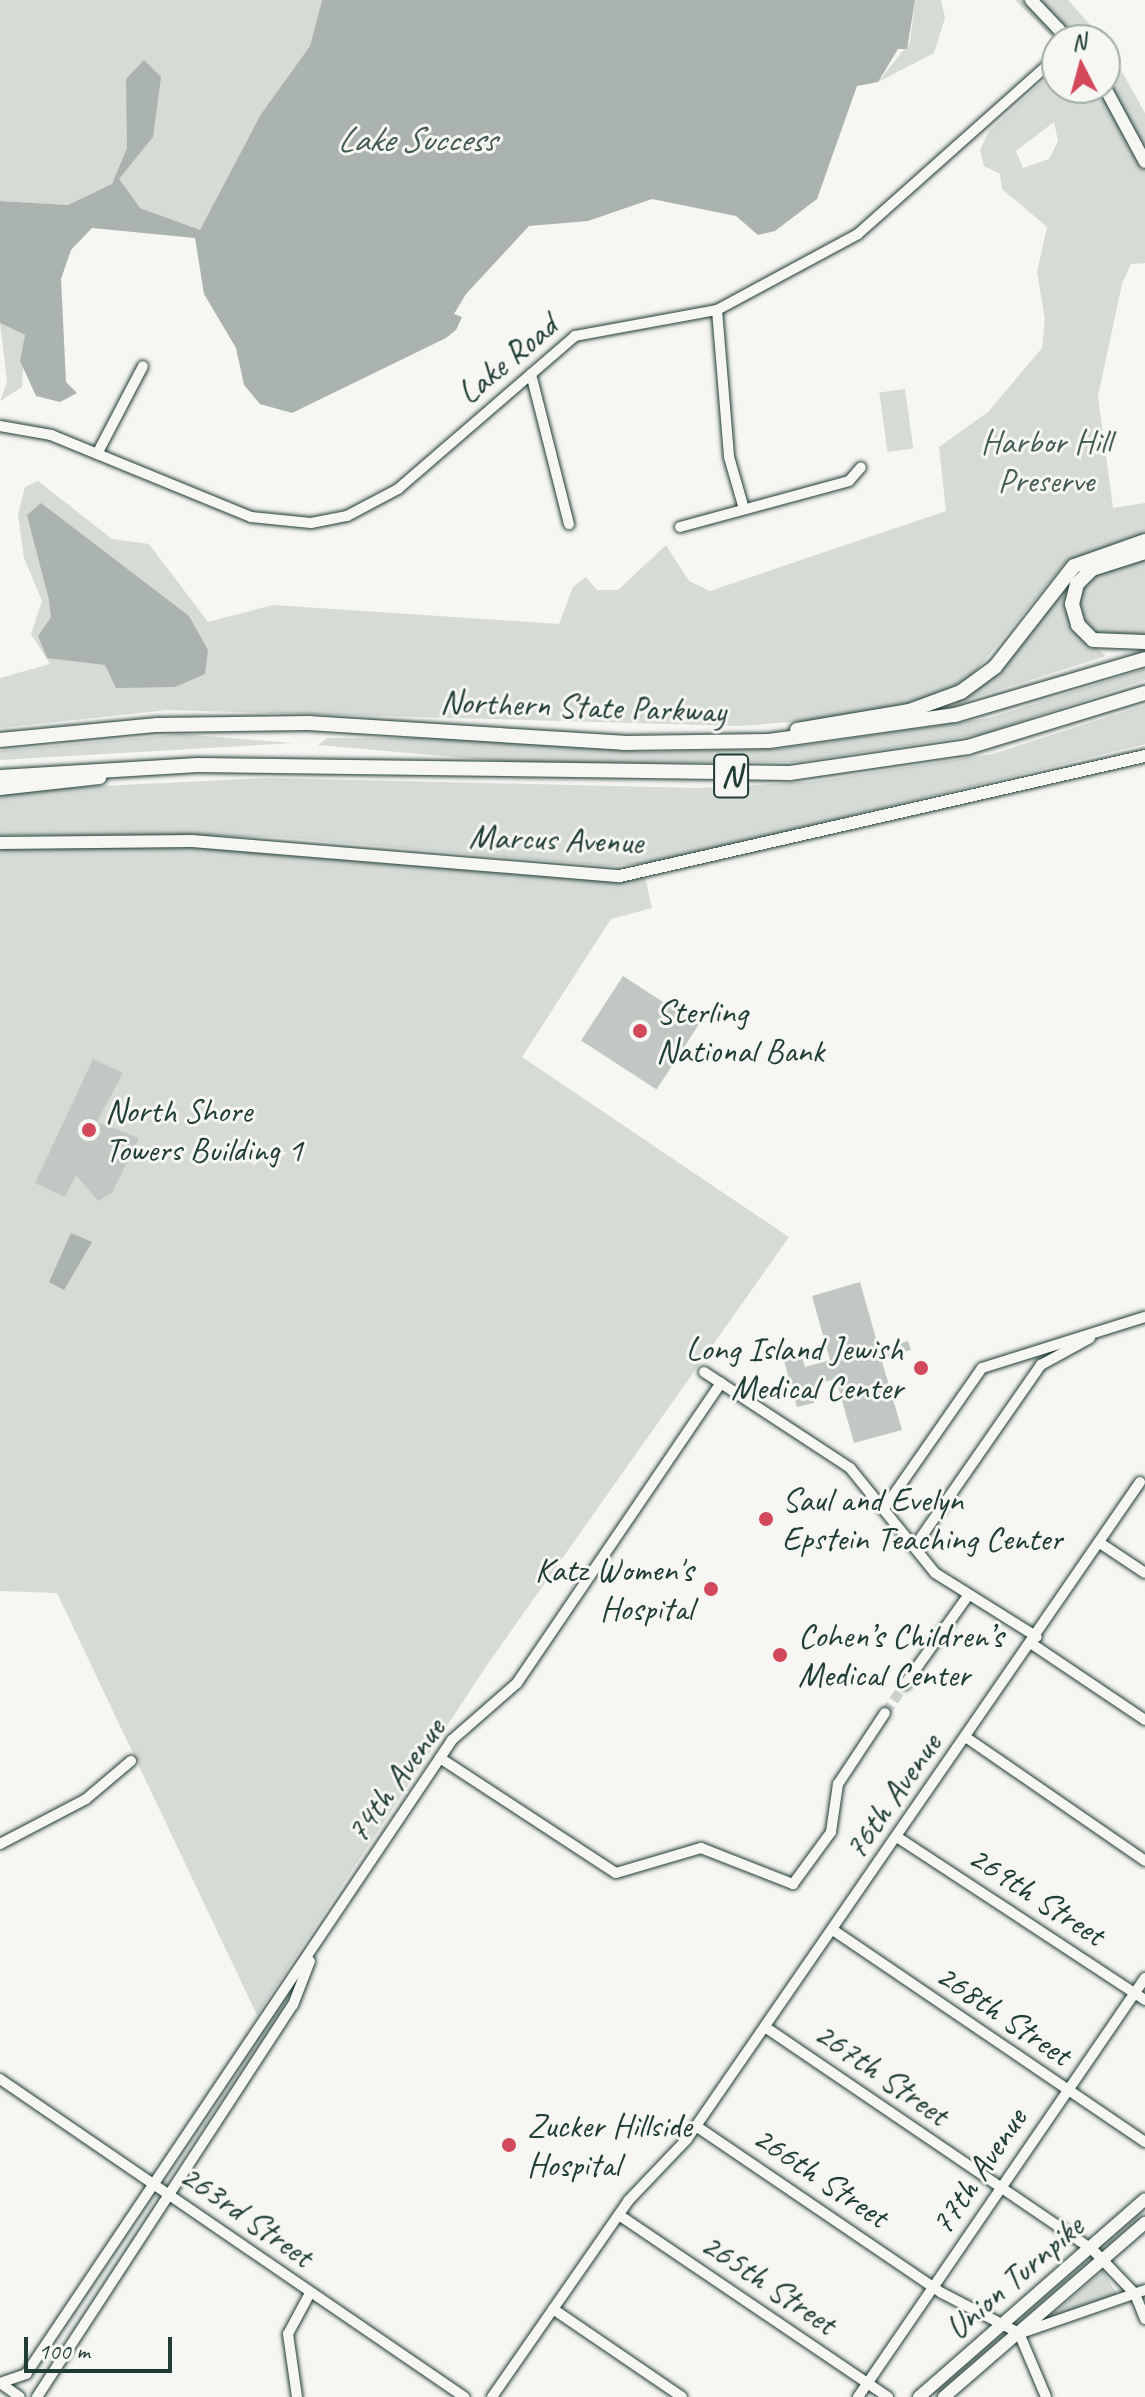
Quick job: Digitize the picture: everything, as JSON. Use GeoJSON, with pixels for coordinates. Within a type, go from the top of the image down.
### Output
{"type":"FeatureCollection","features":[{"type":"Feature","properties":{"kind":"highway"},"geometry":{"type":"LineString","coordinates":[[733,743],[909,711],[961,692],[995,667],[1074,566],[1145,541]]}},
{"type":"Feature","properties":{"kind":"highway"},"geometry":{"type":"LineString","coordinates":[[1145,552],[1092,569],[1077,584],[1072,604],[1078,625],[1093,640],[1145,642]]}},
{"type":"Feature","properties":{"kind":"highway","name":"Northern State Parkway"},"geometry":{"type":"LineString","coordinates":[[4,740],[308,723],[733,743],[945,717],[1145,659]]}},
{"type":"Feature","properties":{"kind":"highway","name":"Northern State Parkway"},"geometry":{"type":"LineString","coordinates":[[0,777],[162,766],[790,773],[968,747],[1145,693]]}},
{"type":"Feature","properties":{"kind":"highway"},"geometry":{"type":"LineString","coordinates":[[0,788],[162,766]]}},
{"type":"Feature","properties":{"kind":"main road"},"geometry":{"type":"LineString","coordinates":[[1031,0],[1054,24]]}},
{"type":"Feature","properties":{"kind":"main road"},"geometry":{"type":"LineString","coordinates":[[1114,104],[1145,162]]}},
{"type":"Feature","properties":{"kind":"main road","name":"Marcus Avenue"},"geometry":{"type":"LineString","coordinates":[[0,843],[192,841],[620,876],[1145,756]]}},
{"type":"Feature","properties":{"kind":"main road","name":"Union Turnpike"},"geometry":{"type":"LineString","coordinates":[[919,2397],[1092,2249],[1145,2199]]}},
{"type":"Feature","properties":{"kind":"main road","name":"Union Turnpike"},"geometry":{"type":"LineString","coordinates":[[944,2397],[1145,2223]]}},
{"type":"Feature","properties":{"kind":"street","name":"Lake Road"},"geometry":{"type":"LineString","coordinates":[[0,426],[97,454],[251,517],[331,520],[398,489],[531,374],[592,329],[717,310],[858,234],[1041,71]]}},
{"type":"Feature","properties":{"kind":"street"},"geometry":{"type":"LineString","coordinates":[[717,310],[729,457],[744,509]]}},
{"type":"Feature","properties":{"kind":"street"},"geometry":{"type":"LineString","coordinates":[[97,454],[143,366]]}},
{"type":"Feature","properties":{"kind":"street"},"geometry":{"type":"LineString","coordinates":[[531,374],[569,524]]}},
{"type":"Feature","properties":{"kind":"street"},"geometry":{"type":"LineString","coordinates":[[680,527],[849,481],[861,467]]}},
{"type":"Feature","properties":{"kind":"street"},"geometry":{"type":"LineString","coordinates":[[885,1507],[982,1368],[1145,1317]]}},
{"type":"Feature","properties":{"kind":"street"},"geometry":{"type":"LineString","coordinates":[[915,1546],[1041,1365],[1109,1328]]}},
{"type":"Feature","properties":{"kind":"street"},"geometry":{"type":"LineString","coordinates":[[704,1372],[850,1468],[915,1546],[967,1597],[1034,1640],[1145,1720]]}},
{"type":"Feature","properties":{"kind":"street","name":"74th Avenue"},"geometry":{"type":"LineString","coordinates":[[0,2383],[26,2374],[440,1758],[517,1683],[721,1383]]}},
{"type":"Feature","properties":{"kind":"street","name":"76th Avenue"},"geometry":{"type":"LineString","coordinates":[[619,2215],[628,2201],[687,2139],[967,1738],[1140,1482]]}},
{"type":"Feature","properties":{"kind":"street"},"geometry":{"type":"LineString","coordinates":[[1100,1543],[1145,1573]]}},
{"type":"Feature","properties":{"kind":"street"},"geometry":{"type":"LineString","coordinates":[[905,1684],[967,1597]]}},
{"type":"Feature","properties":{"kind":"street"},"geometry":{"type":"LineString","coordinates":[[440,1758],[616,1873],[701,1848],[793,1884],[831,1832],[838,1784],[885,1713]]}},
{"type":"Feature","properties":{"kind":"street"},"geometry":{"type":"LineString","coordinates":[[967,1738],[1145,1861]]}},
{"type":"Feature","properties":{"kind":"street"},"geometry":{"type":"LineString","coordinates":[[0,1844],[86,1799],[131,1761]]}},
{"type":"Feature","properties":{"kind":"street","name":"269th Street"},"geometry":{"type":"LineString","coordinates":[[897,1837],[1145,2000]]}},
{"type":"Feature","properties":{"kind":"street","name":"268th Street"},"geometry":{"type":"LineString","coordinates":[[833,1930],[1145,2142]]}},
{"type":"Feature","properties":{"kind":"street","name":"74th Avenue"},"geometry":{"type":"LineString","coordinates":[[37,2397],[293,2005],[317,1944]]}},
{"type":"Feature","properties":{"kind":"street","name":"77th Avenue"},"geometry":{"type":"LineString","coordinates":[[858,2397],[1145,1978]]}},
{"type":"Feature","properties":{"kind":"street","name":"267th Street"},"geometry":{"type":"LineString","coordinates":[[765,2027],[1104,2258],[1140,2292],[1145,2319]]}},
{"type":"Feature","properties":{"kind":"street","name":"263rd Street"},"geometry":{"type":"LineString","coordinates":[[0,2079],[464,2397]]}},
{"type":"Feature","properties":{"kind":"street","name":"266th Street"},"geometry":{"type":"LineString","coordinates":[[696,2126],[933,2287],[997,2328],[1019,2333]]}},
{"type":"Feature","properties":{"kind":"street"},"geometry":{"type":"LineString","coordinates":[[492,2397],[619,2215]]}},
{"type":"Feature","properties":{"kind":"street","name":"265th Street"},"geometry":{"type":"LineString","coordinates":[[619,2215],[888,2397]]}},
{"type":"Feature","properties":{"kind":"street"},"geometry":{"type":"LineString","coordinates":[[1046,2397],[1019,2333],[1140,2292]]}},
{"type":"Feature","properties":{"kind":"street"},"geometry":{"type":"LineString","coordinates":[[297,2397],[288,2334],[310,2293]]}},
{"type":"Feature","properties":{"kind":"street"},"geometry":{"type":"LineString","coordinates":[[553,2309],[682,2397]]}},
{"type":"Feature","properties":{"kind":"street"},"geometry":{"type":"LineString","coordinates":[[0,2383],[20,2397]]}},
{"type":"Feature","properties":{"kind":"green space"},"geometry":{"type":"Polygon","coordinates":[[[0,0],[322,0],[310,46],[261,114],[200,231],[140,208],[113,184],[68,205],[0,201],[0,0]]]}},
{"type":"Feature","properties":{"kind":"green space"},"geometry":{"type":"Polygon","coordinates":[[[915,0],[941,0],[945,18],[934,53],[878,82],[910,42],[915,0]]]}},
{"type":"Feature","properties":{"kind":"green space"},"geometry":{"type":"Polygon","coordinates":[[[1015,0],[1068,0],[1090,24],[1041,24],[1015,0]]]}},
{"type":"Feature","properties":{"kind":"green space","name":"Harbor Hill Preserve"},"geometry":{"type":"Polygon","coordinates":[[[1121,70],[1145,113],[1145,263],[1131,264],[1122,284],[1098,396],[1113,508],[1145,503],[1145,533],[1065,563],[968,680],[918,702],[838,718],[742,726],[167,710],[0,728],[0,678],[50,664],[31,634],[42,601],[24,558],[18,514],[25,487],[38,481],[112,539],[149,544],[208,622],[273,605],[559,624],[573,587],[586,577],[597,590],[618,590],[666,545],[689,581],[710,591],[946,511],[939,447],[988,412],[1042,348],[1045,319],[1037,272],[1047,227],[1002,189],[1000,174],[984,166],[980,150],[989,131],[1041,83],[1041,104],[1121,104],[1121,70]],[[1054,122],[1016,151],[1023,168],[1049,159],[1058,141],[1054,122]]]}},
{"type":"Feature","properties":{"kind":"green space"},"geometry":{"type":"Polygon","coordinates":[[[0,323],[25,335],[22,387],[0,401],[7,382],[0,323]]]}},
{"type":"Feature","properties":{"kind":"green space"},"geometry":{"type":"Polygon","coordinates":[[[905,389],[913,448],[888,452],[879,393],[905,389]]]}},
{"type":"Feature","properties":{"kind":"green space"},"geometry":{"type":"Polygon","coordinates":[[[1145,557],[1145,635],[1092,633],[1076,604],[1082,586],[1098,570],[1145,557]]]}},
{"type":"Feature","properties":{"kind":"green space"},"geometry":{"type":"Polygon","coordinates":[[[1073,578],[1070,624],[1106,656],[954,704],[1073,578]]]}},
{"type":"Feature","properties":{"kind":"green space"},"geometry":{"type":"Polygon","coordinates":[[[1145,669],[1145,680],[983,734],[796,762],[523,763],[318,745],[327,738],[433,738],[644,752],[778,749],[989,718],[1145,669]]]}},
{"type":"Feature","properties":{"kind":"green space"},"geometry":{"type":"Polygon","coordinates":[[[1145,705],[1145,744],[662,862],[609,866],[275,837],[0,835],[0,795],[40,789],[267,778],[699,788],[809,782],[993,754],[1145,705]]]}},
{"type":"Feature","properties":{"kind":"green space"},"geometry":{"type":"Polygon","coordinates":[[[180,734],[293,743],[0,760],[0,751],[180,734]]]}},
{"type":"Feature","properties":{"kind":"green space"},"geometry":{"type":"Polygon","coordinates":[[[73,840],[644,873],[652,908],[611,919],[522,1057],[789,1237],[487,1665],[257,2015],[57,1593],[0,1591],[0,843],[73,840]]]}},
{"type":"Feature","properties":{"kind":"green space"},"geometry":{"type":"Polygon","coordinates":[[[1103,2271],[1117,2294],[1046,2320],[1103,2271]]]}},
{"type":"Feature","properties":{"kind":"water","name":"Lake Success"},"geometry":{"type":"Polygon","coordinates":[[[322,0],[915,0],[907,49],[898,49],[878,82],[857,86],[817,199],[775,231],[758,235],[736,216],[652,199],[588,221],[529,226],[466,294],[454,314],[462,317],[456,330],[446,338],[292,413],[260,404],[244,385],[236,348],[204,294],[195,238],[92,228],[71,250],[61,279],[66,382],[77,393],[60,402],[36,396],[20,361],[25,335],[0,323],[0,201],[68,205],[112,184],[127,148],[126,79],[144,60],[161,77],[153,137],[119,179],[140,208],[200,230],[261,114],[310,46],[322,0]]]}},
{"type":"Feature","properties":{"kind":"water"},"geometry":{"type":"Polygon","coordinates":[[[41,503],[189,616],[208,650],[205,674],[175,687],[116,688],[105,665],[47,658],[38,636],[51,617],[49,600],[27,515],[41,503]]]}},
{"type":"Feature","properties":{"kind":"water"},"geometry":{"type":"Polygon","coordinates":[[[71,1233],[92,1242],[64,1290],[49,1282],[71,1233]]]}},
{"type":"Feature","properties":{"kind":"building","name":"Sterling National Bank"},"geometry":{"type":"Polygon","coordinates":[[[623,976],[698,1025],[657,1090],[581,1041],[623,976]]]}},
{"type":"Feature","properties":{"kind":"building","name":"North Shore Towers Building 1"},"geometry":{"type":"Polygon","coordinates":[[[93,1059],[123,1073],[97,1122],[139,1138],[112,1193],[98,1201],[76,1175],[65,1197],[35,1183],[93,1059]]]}},
{"type":"Feature","properties":{"kind":"building"},"geometry":{"type":"Polygon","coordinates":[[[860,1282],[879,1349],[908,1341],[911,1350],[881,1358],[902,1430],[854,1443],[836,1379],[817,1384],[814,1403],[797,1407],[783,1357],[801,1353],[805,1367],[830,1360],[812,1296],[860,1282]]]}},
{"type":"Feature","properties":{"kind":"tunnel"},"geometry":{"type":"LineString","coordinates":[[885,1713],[905,1684]]}},
{"type":"Feature","properties":{"kind":"place","name":"Sterling National Bank"},"geometry":{"type":"Point","coordinates":[640,1031]}},
{"type":"Feature","properties":{"kind":"place","name":"North Shore Towers Building 1"},"geometry":{"type":"Point","coordinates":[89,1130]}},
{"type":"Feature","properties":{"kind":"place","name":"Long Island Jewish Medical Center"},"geometry":{"type":"Point","coordinates":[921,1368]}},
{"type":"Feature","properties":{"kind":"place","name":"Saul and Evelyn Epstein Teaching Center"},"geometry":{"type":"Point","coordinates":[766,1519]}},
{"type":"Feature","properties":{"kind":"place","name":"Katz Women's Hospital"},"geometry":{"type":"Point","coordinates":[711,1589]}},
{"type":"Feature","properties":{"kind":"place","name":"Cohen’s Children’s Medical Center"},"geometry":{"type":"Point","coordinates":[780,1655]}},
{"type":"Feature","properties":{"kind":"place","name":"Zucker Hillside Hospital"},"geometry":{"type":"Point","coordinates":[509,2145]}}]}
